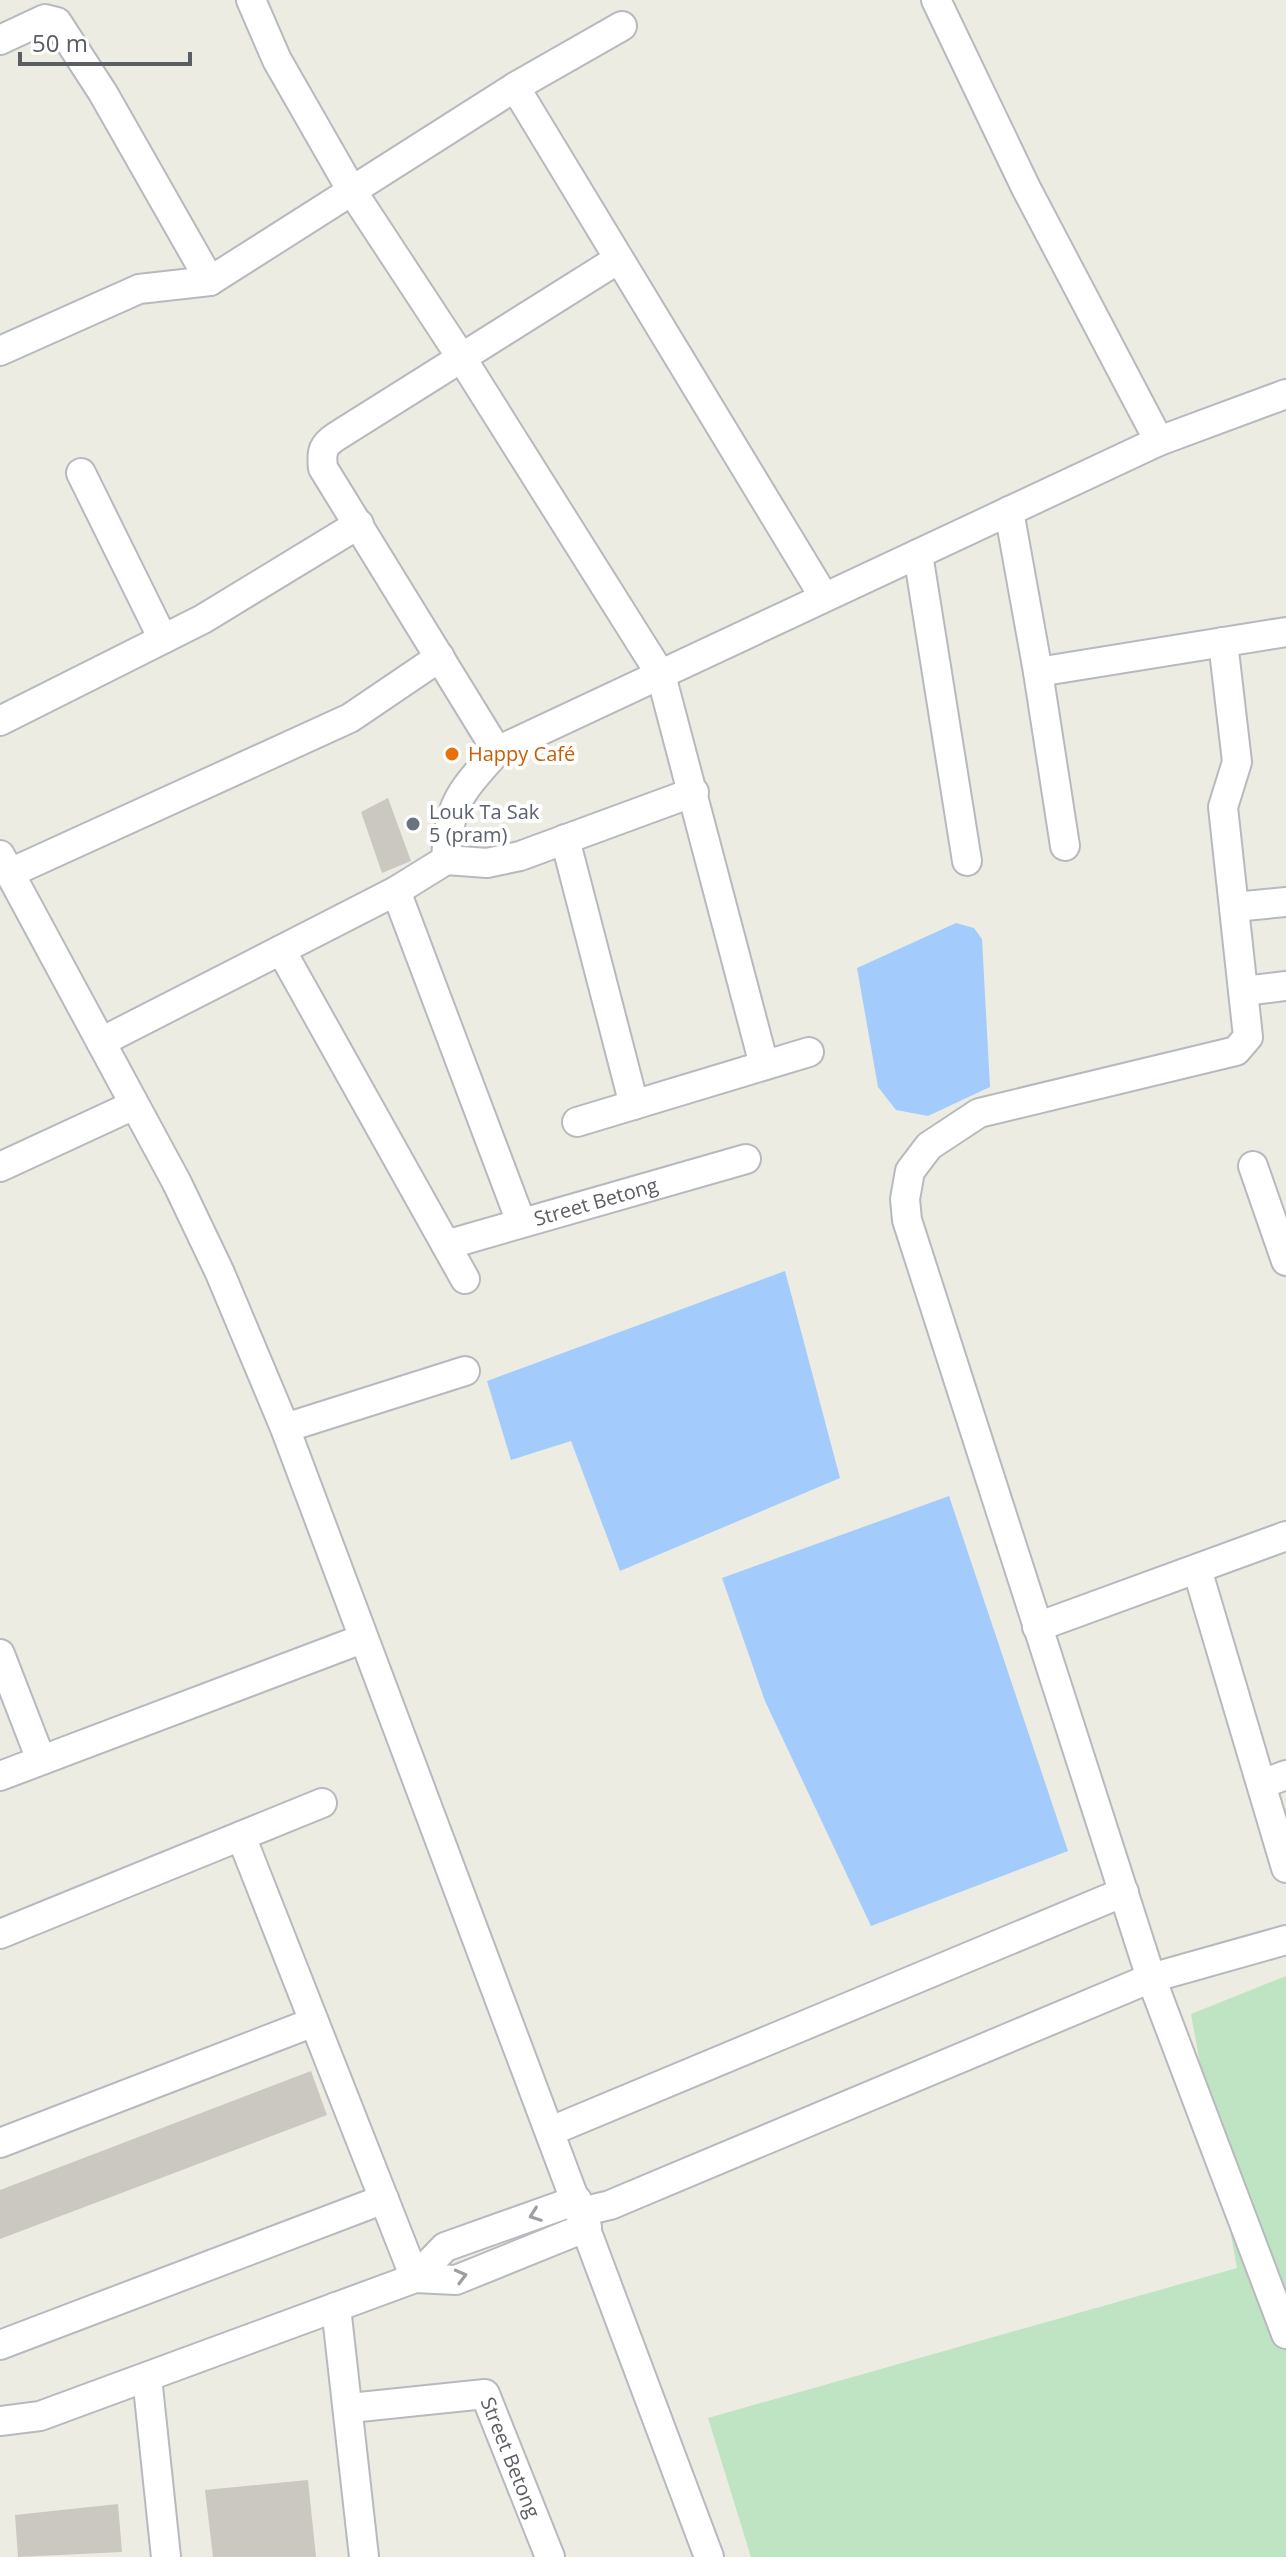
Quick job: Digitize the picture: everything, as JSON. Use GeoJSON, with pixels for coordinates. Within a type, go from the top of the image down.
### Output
{"type":"FeatureCollection","features":[{"type":"Feature","properties":{"kind":"street"},"geometry":{"type":"LineString","coordinates":[[251,0],[277,60],[352,191],[461,357],[661,675],[764,1065]]}},
{"type":"Feature","properties":{"kind":"street"},"geometry":{"type":"LineString","coordinates":[[936,0],[1026,188],[1159,441]]}},
{"type":"Feature","properties":{"kind":"street"},"geometry":{"type":"LineString","coordinates":[[0,40],[45,19],[57,22],[103,93],[210,281]]}},
{"type":"Feature","properties":{"kind":"street"},"geometry":{"type":"LineString","coordinates":[[0,351],[139,289],[210,281],[515,87],[622,26]]}},
{"type":"Feature","properties":{"kind":"street"},"geometry":{"type":"LineString","coordinates":[[515,87],[617,260],[824,597]]}},
{"type":"Feature","properties":{"kind":"street"},"geometry":{"type":"LineString","coordinates":[[497,751],[323,468],[321,453],[325,444],[617,260]]}},
{"type":"Feature","properties":{"kind":"street"},"geometry":{"type":"LineString","coordinates":[[446,860],[448,824],[458,796],[497,751],[1159,441],[1286,394]]}},
{"type":"Feature","properties":{"kind":"street"},"geometry":{"type":"LineString","coordinates":[[81,473],[163,639]]}},
{"type":"Feature","properties":{"kind":"street"},"geometry":{"type":"LineString","coordinates":[[1009,511],[1065,846]]}},
{"type":"Feature","properties":{"kind":"street"},"geometry":{"type":"LineString","coordinates":[[0,721],[203,619],[359,524]]}},
{"type":"Feature","properties":{"kind":"street"},"geometry":{"type":"LineString","coordinates":[[918,554],[967,861]]}},
{"type":"Feature","properties":{"kind":"street"},"geometry":{"type":"LineString","coordinates":[[1038,672],[1286,632]]}},
{"type":"Feature","properties":{"kind":"street"},"geometry":{"type":"LineString","coordinates":[[1223,642],[1237,762],[1223,807],[1248,1037],[1236,1051],[979,1113],[929,1146],[910,1171],[905,1199],[907,1220],[1151,1978],[1286,2334]]}},
{"type":"Feature","properties":{"kind":"street"},"geometry":{"type":"LineString","coordinates":[[440,657],[350,718],[5,864],[177,1183],[220,1273],[285,1428],[709,2557]]}},
{"type":"Feature","properties":{"kind":"street"},"geometry":{"type":"LineString","coordinates":[[101,1042],[396,891],[446,860],[487,863],[520,856],[694,792]]}},
{"type":"Feature","properties":{"kind":"street"},"geometry":{"type":"LineString","coordinates":[[565,839],[634,1105]]}},
{"type":"Feature","properties":{"kind":"street"},"geometry":{"type":"LineString","coordinates":[[396,891],[521,1222]]}},
{"type":"Feature","properties":{"kind":"street"},"geometry":{"type":"LineString","coordinates":[[1234,907],[1286,902]]}},
{"type":"Feature","properties":{"kind":"street"},"geometry":{"type":"LineString","coordinates":[[281,950],[465,1279]]}},
{"type":"Feature","properties":{"kind":"street"},"geometry":{"type":"LineString","coordinates":[[1244,991],[1286,986]]}},
{"type":"Feature","properties":{"kind":"street"},"geometry":{"type":"LineString","coordinates":[[577,1122],[809,1052]]}},
{"type":"Feature","properties":{"kind":"street"},"geometry":{"type":"LineString","coordinates":[[0,1167],[134,1105]]}},
{"type":"Feature","properties":{"kind":"street","name":"Street Betong"},"geometry":{"type":"LineString","coordinates":[[446,1245],[746,1159]]}},
{"type":"Feature","properties":{"kind":"street"},"geometry":{"type":"LineString","coordinates":[[1253,1166],[1286,1261]]}},
{"type":"Feature","properties":{"kind":"street"},"geometry":{"type":"LineString","coordinates":[[285,1428],[465,1371]]}},
{"type":"Feature","properties":{"kind":"street"},"geometry":{"type":"LineString","coordinates":[[1037,1627],[1286,1536]]}},
{"type":"Feature","properties":{"kind":"street"},"geometry":{"type":"LineString","coordinates":[[1197,1569],[1274,1779],[1286,1868]]}},
{"type":"Feature","properties":{"kind":"street"},"geometry":{"type":"LineString","coordinates":[[0,1776],[362,1639]]}},
{"type":"Feature","properties":{"kind":"street"},"geometry":{"type":"LineString","coordinates":[[0,1654],[41,1760]]}},
{"type":"Feature","properties":{"kind":"street"},"geometry":{"type":"LineString","coordinates":[[0,1934],[322,1803]]}},
{"type":"Feature","properties":{"kind":"street"},"geometry":{"type":"LineString","coordinates":[[241,1836],[415,2278]]}},
{"type":"Feature","properties":{"kind":"street"},"geometry":{"type":"LineString","coordinates":[[551,2131],[1124,1892]]}},
{"type":"Feature","properties":{"kind":"street"},"geometry":{"type":"LineString","coordinates":[[0,2421],[40,2416],[415,2278],[445,2247],[610,2205],[1151,1978],[1286,1940]]}},
{"type":"Feature","properties":{"kind":"street"},"geometry":{"type":"LineString","coordinates":[[0,2143],[314,2022]]}},
{"type":"Feature","properties":{"kind":"street"},"geometry":{"type":"LineString","coordinates":[[0,2345],[384,2199]]}},
{"type":"Feature","properties":{"kind":"street"},"geometry":{"type":"LineString","coordinates":[[336,2307],[350,2408],[364,2557]]}},
{"type":"Feature","properties":{"kind":"street"},"geometry":{"type":"LineString","coordinates":[[147,2377],[166,2557]]}},
{"type":"Feature","properties":{"kind":"street","name":"Street Betong"},"geometry":{"type":"LineString","coordinates":[[350,2408],[485,2394],[550,2557]]}},
{"type":"Feature","properties":{"kind":"green space"},"geometry":{"type":"Polygon","coordinates":[[[1286,1976],[1286,2557],[751,2557],[708,2418],[1237,2268],[1191,2014],[1286,1976]]]}},
{"type":"Feature","properties":{"kind":"water"},"geometry":{"type":"Polygon","coordinates":[[[956,923],[974,928],[982,939],[990,1087],[928,1116],[896,1110],[878,1087],[857,968],[956,923]]]}},
{"type":"Feature","properties":{"kind":"water"},"geometry":{"type":"Polygon","coordinates":[[[785,1271],[840,1478],[620,1571],[571,1441],[511,1460],[487,1381],[785,1271]]]}},
{"type":"Feature","properties":{"kind":"water"},"geometry":{"type":"Polygon","coordinates":[[[949,1496],[1068,1851],[871,1926],[765,1701],[722,1578],[949,1496]]]}},
{"type":"Feature","properties":{"kind":"building"},"geometry":{"type":"Polygon","coordinates":[[[388,798],[411,861],[382,873],[361,812],[388,798]]]}},
{"type":"Feature","properties":{"kind":"building"},"geometry":{"type":"Polygon","coordinates":[[[311,2071],[327,2115],[0,2239],[0,2190],[311,2071]]]}},
{"type":"Feature","properties":{"kind":"building"},"geometry":{"type":"Polygon","coordinates":[[[308,2480],[316,2557],[213,2557],[205,2490],[308,2480]]]}},
{"type":"Feature","properties":{"kind":"building"},"geometry":{"type":"Polygon","coordinates":[[[118,2504],[122,2552],[18,2557],[15,2515],[118,2504]]]}},
{"type":"Feature","properties":{"kind":"place","name":"Happy Café"},"geometry":{"type":"Point","coordinates":[452,754]}},
{"type":"Feature","properties":{"kind":"place","name":"Louk Ta Sak 5 (pram)"},"geometry":{"type":"Point","coordinates":[413,824]}}]}
